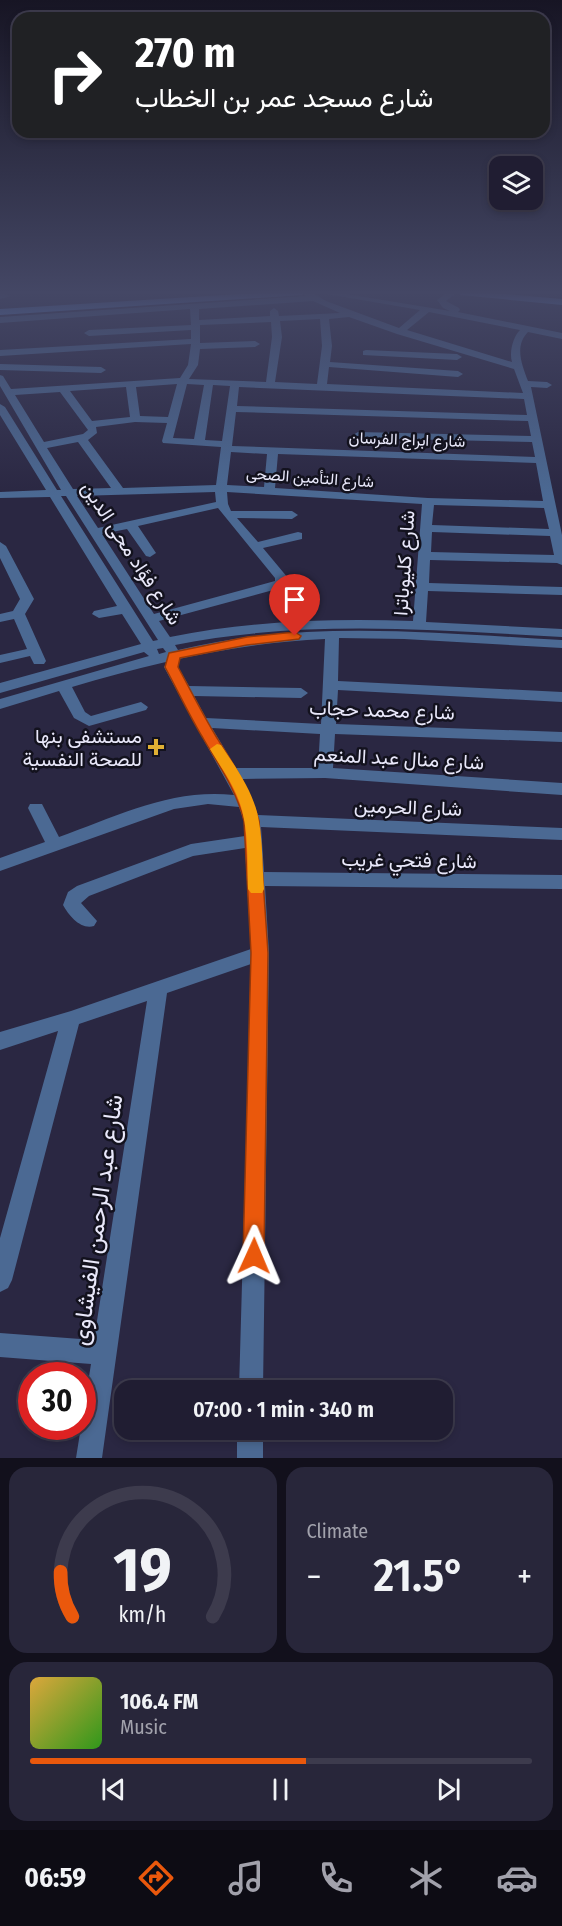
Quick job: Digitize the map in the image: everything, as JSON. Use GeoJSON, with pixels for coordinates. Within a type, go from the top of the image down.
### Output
{"type":"FeatureCollection","features":[{"type":"Feature","properties":{"kind":"street"},"geometry":{"type":"LineString","coordinates":[[39,391],[58,360]]}},
{"type":"Feature","properties":{"kind":"street"},"geometry":{"type":"LineString","coordinates":[[0,367],[53,369],[95,360]]}},
{"type":"Feature","properties":{"kind":"street"},"geometry":{"type":"LineString","coordinates":[[95,387],[104,360]]}},
{"type":"Feature","properties":{"kind":"street"},"geometry":{"type":"LineString","coordinates":[[89,425],[135,419],[172,420],[183,381],[194,360]]}},
{"type":"Feature","properties":{"kind":"street"},"geometry":{"type":"LineString","coordinates":[[270,385],[274,360]]}},
{"type":"Feature","properties":{"kind":"street"},"geometry":{"type":"LineString","coordinates":[[321,387],[325,360]]}},
{"type":"Feature","properties":{"kind":"street"},"geometry":{"type":"LineString","coordinates":[[457,360],[460,393]]}},
{"type":"Feature","properties":{"kind":"street"},"geometry":{"type":"LineString","coordinates":[[488,360],[518,367]]}},
{"type":"Feature","properties":{"kind":"street"},"geometry":{"type":"LineString","coordinates":[[424,556],[562,560],[557,530],[549,505],[529,396],[517,360]]}},
{"type":"Feature","properties":{"kind":"street"},"geometry":{"type":"LineString","coordinates":[[325,364],[458,374]]}},
{"type":"Feature","properties":{"kind":"street","name":"شارع فؤاد محى الدين"},"geometry":{"type":"LineString","coordinates":[[0,378],[70,494],[166,642],[168,661]]}},
{"type":"Feature","properties":{"kind":"street"},"geometry":{"type":"LineString","coordinates":[[9,392],[183,381],[529,396]]}},
{"type":"Feature","properties":{"kind":"street"},"geometry":{"type":"LineString","coordinates":[[199,443],[209,382]]}},
{"type":"Feature","properties":{"kind":"street"},"geometry":{"type":"LineString","coordinates":[[151,618],[280,583],[282,578],[225,509],[221,488],[235,383]]}},
{"type":"Feature","properties":{"kind":"street"},"geometry":{"type":"LineString","coordinates":[[131,384],[135,419]]}},
{"type":"Feature","properties":{"kind":"street"},"geometry":{"type":"LineString","coordinates":[[525,384],[547,386]]}},
{"type":"Feature","properties":{"kind":"street"},"geometry":{"type":"LineString","coordinates":[[41,446],[81,438],[92,433],[89,425],[63,389]]}},
{"type":"Feature","properties":{"kind":"street","name":"شارع فؤاد محى الدين"},"geometry":{"type":"LineString","coordinates":[[0,408],[148,647],[168,661]]}},
{"type":"Feature","properties":{"kind":"street"},"geometry":{"type":"LineString","coordinates":[[232,408],[533,418]]}},
{"type":"Feature","properties":{"kind":"street","name":"شارع ابراج الفرسان"},"geometry":{"type":"LineString","coordinates":[[172,420],[167,441],[170,442],[199,443],[273,452],[540,460]]}},
{"type":"Feature","properties":{"kind":"street"},"geometry":{"type":"LineString","coordinates":[[358,435],[537,439]]}},
{"type":"Feature","properties":{"kind":"street"},"geometry":{"type":"LineString","coordinates":[[81,438],[120,492]]}},
{"type":"Feature","properties":{"kind":"street"},"geometry":{"type":"LineString","coordinates":[[269,491],[273,452]]}},
{"type":"Feature","properties":{"kind":"street","name":"شارع التأمين الصحى"},"geometry":{"type":"LineString","coordinates":[[70,494],[221,488],[428,501],[549,505]]}},
{"type":"Feature","properties":{"kind":"street"},"geometry":{"type":"LineString","coordinates":[[0,503],[70,494]]}},
{"type":"Feature","properties":{"kind":"street"},"geometry":{"type":"LineString","coordinates":[[0,495],[36,497]]}},
{"type":"Feature","properties":{"kind":"street","name":"شارع كليوباترا"},"geometry":{"type":"LineString","coordinates":[[419,627],[428,501]]}},
{"type":"Feature","properties":{"kind":"street"},"geometry":{"type":"LineString","coordinates":[[95,532],[225,509],[292,515]]}},
{"type":"Feature","properties":{"kind":"street"},"geometry":{"type":"LineString","coordinates":[[130,524],[150,553]]}},
{"type":"Feature","properties":{"kind":"street"},"geometry":{"type":"LineString","coordinates":[[426,528],[557,530]]}},
{"type":"Feature","properties":{"kind":"street"},"geometry":{"type":"LineString","coordinates":[[256,546],[298,536]]}},
{"type":"Feature","properties":{"kind":"street"},"geometry":{"type":"LineString","coordinates":[[0,546],[27,599],[18,614],[0,618]]}},
{"type":"Feature","properties":{"kind":"street"},"geometry":{"type":"LineString","coordinates":[[422,587],[562,591]]}},
{"type":"Feature","properties":{"kind":"street"},"geometry":{"type":"LineString","coordinates":[[99,614],[125,609]]}},
{"type":"Feature","properties":{"kind":"street"},"geometry":{"type":"LineString","coordinates":[[0,659],[37,656],[18,614]]}},
{"type":"Feature","properties":{"kind":"street"},"geometry":{"type":"LineString","coordinates":[[1,685],[166,642],[230,631],[290,625],[350,624],[419,627],[483,622],[562,633]]}},
{"type":"Feature","properties":{"kind":"street"},"geometry":{"type":"LineString","coordinates":[[325,773],[332,635]]}},
{"type":"Feature","properties":{"kind":"street"},"geometry":{"type":"LineString","coordinates":[[0,704],[247,641],[332,635],[562,644]]}},
{"type":"Feature","properties":{"kind":"street"},"geometry":{"type":"LineString","coordinates":[[168,661],[201,723],[233,774],[252,821],[260,953],[251,1380]]}},
{"type":"Feature","properties":{"kind":"street"},"geometry":{"type":"LineString","coordinates":[[331,685],[562,697]]}},
{"type":"Feature","properties":{"kind":"street"},"geometry":{"type":"LineString","coordinates":[[64,686],[82,719],[89,721],[141,708]]}},
{"type":"Feature","properties":{"kind":"street"},"geometry":{"type":"LineString","coordinates":[[184,691],[301,693]]}},
{"type":"Feature","properties":{"kind":"street","name":"شارع محمد حجاب"},"geometry":{"type":"LineString","coordinates":[[201,723],[562,736]]}},
{"type":"Feature","properties":{"kind":"street","name":"شارع منال عبد المنعم"},"geometry":{"type":"LineString","coordinates":[[233,774],[325,773],[562,789]]}},
{"type":"Feature","properties":{"kind":"street"},"geometry":{"type":"LineString","coordinates":[[0,865],[184,800],[208,798],[246,802]]}},
{"type":"Feature","properties":{"kind":"street"},"geometry":{"type":"LineString","coordinates":[[36,808],[55,845]]}},
{"type":"Feature","properties":{"kind":"street","name":"شارع الحرمين"},"geometry":{"type":"LineString","coordinates":[[252,821],[562,834]]}},
{"type":"Feature","properties":{"kind":"street"},"geometry":{"type":"LineString","coordinates":[[88,921],[77,913],[72,905],[74,897],[83,891],[180,854],[253,841]]}},
{"type":"Feature","properties":{"kind":"street","name":"شارع فتحي غريب"},"geometry":{"type":"LineString","coordinates":[[256,879],[562,882]]}},
{"type":"Feature","properties":{"kind":"street"},"geometry":{"type":"LineString","coordinates":[[0,1041],[158,990],[260,953]]}},
{"type":"Feature","properties":{"kind":"street","name":"شارع عبد الرحمن الفيشاوى"},"geometry":{"type":"LineString","coordinates":[[89,1458],[158,990]]}},
{"type":"Feature","properties":{"kind":"street"},"geometry":{"type":"LineString","coordinates":[[0,1280],[70,1019]]}},
{"type":"Feature","properties":{"kind":"street"},"geometry":{"type":"LineString","coordinates":[[0,1345],[105,1353]]}},
{"type":"Feature","properties":{"kind":"street"},"geometry":{"type":"LineString","coordinates":[[250,1440],[250,1458]]}},
{"type":"Feature","properties":{"kind":"slow traffic"},"geometry":{"type":"LineString","coordinates":[[217,749],[233,774],[252,821],[256,889]]}},
{"type":"Feature","properties":{"kind":"place","name":"مستشفى بنها للصحة النفسية"},"geometry":{"type":"Point","coordinates":[156,747]}},
{"type":"Feature","properties":{"kind":"route"},"geometry":{"type":"LineString","coordinates":[[254,1256],[260,953],[252,821],[233,774],[210,738],[171,667],[174,656],[216,646],[295,636]]}}]}
